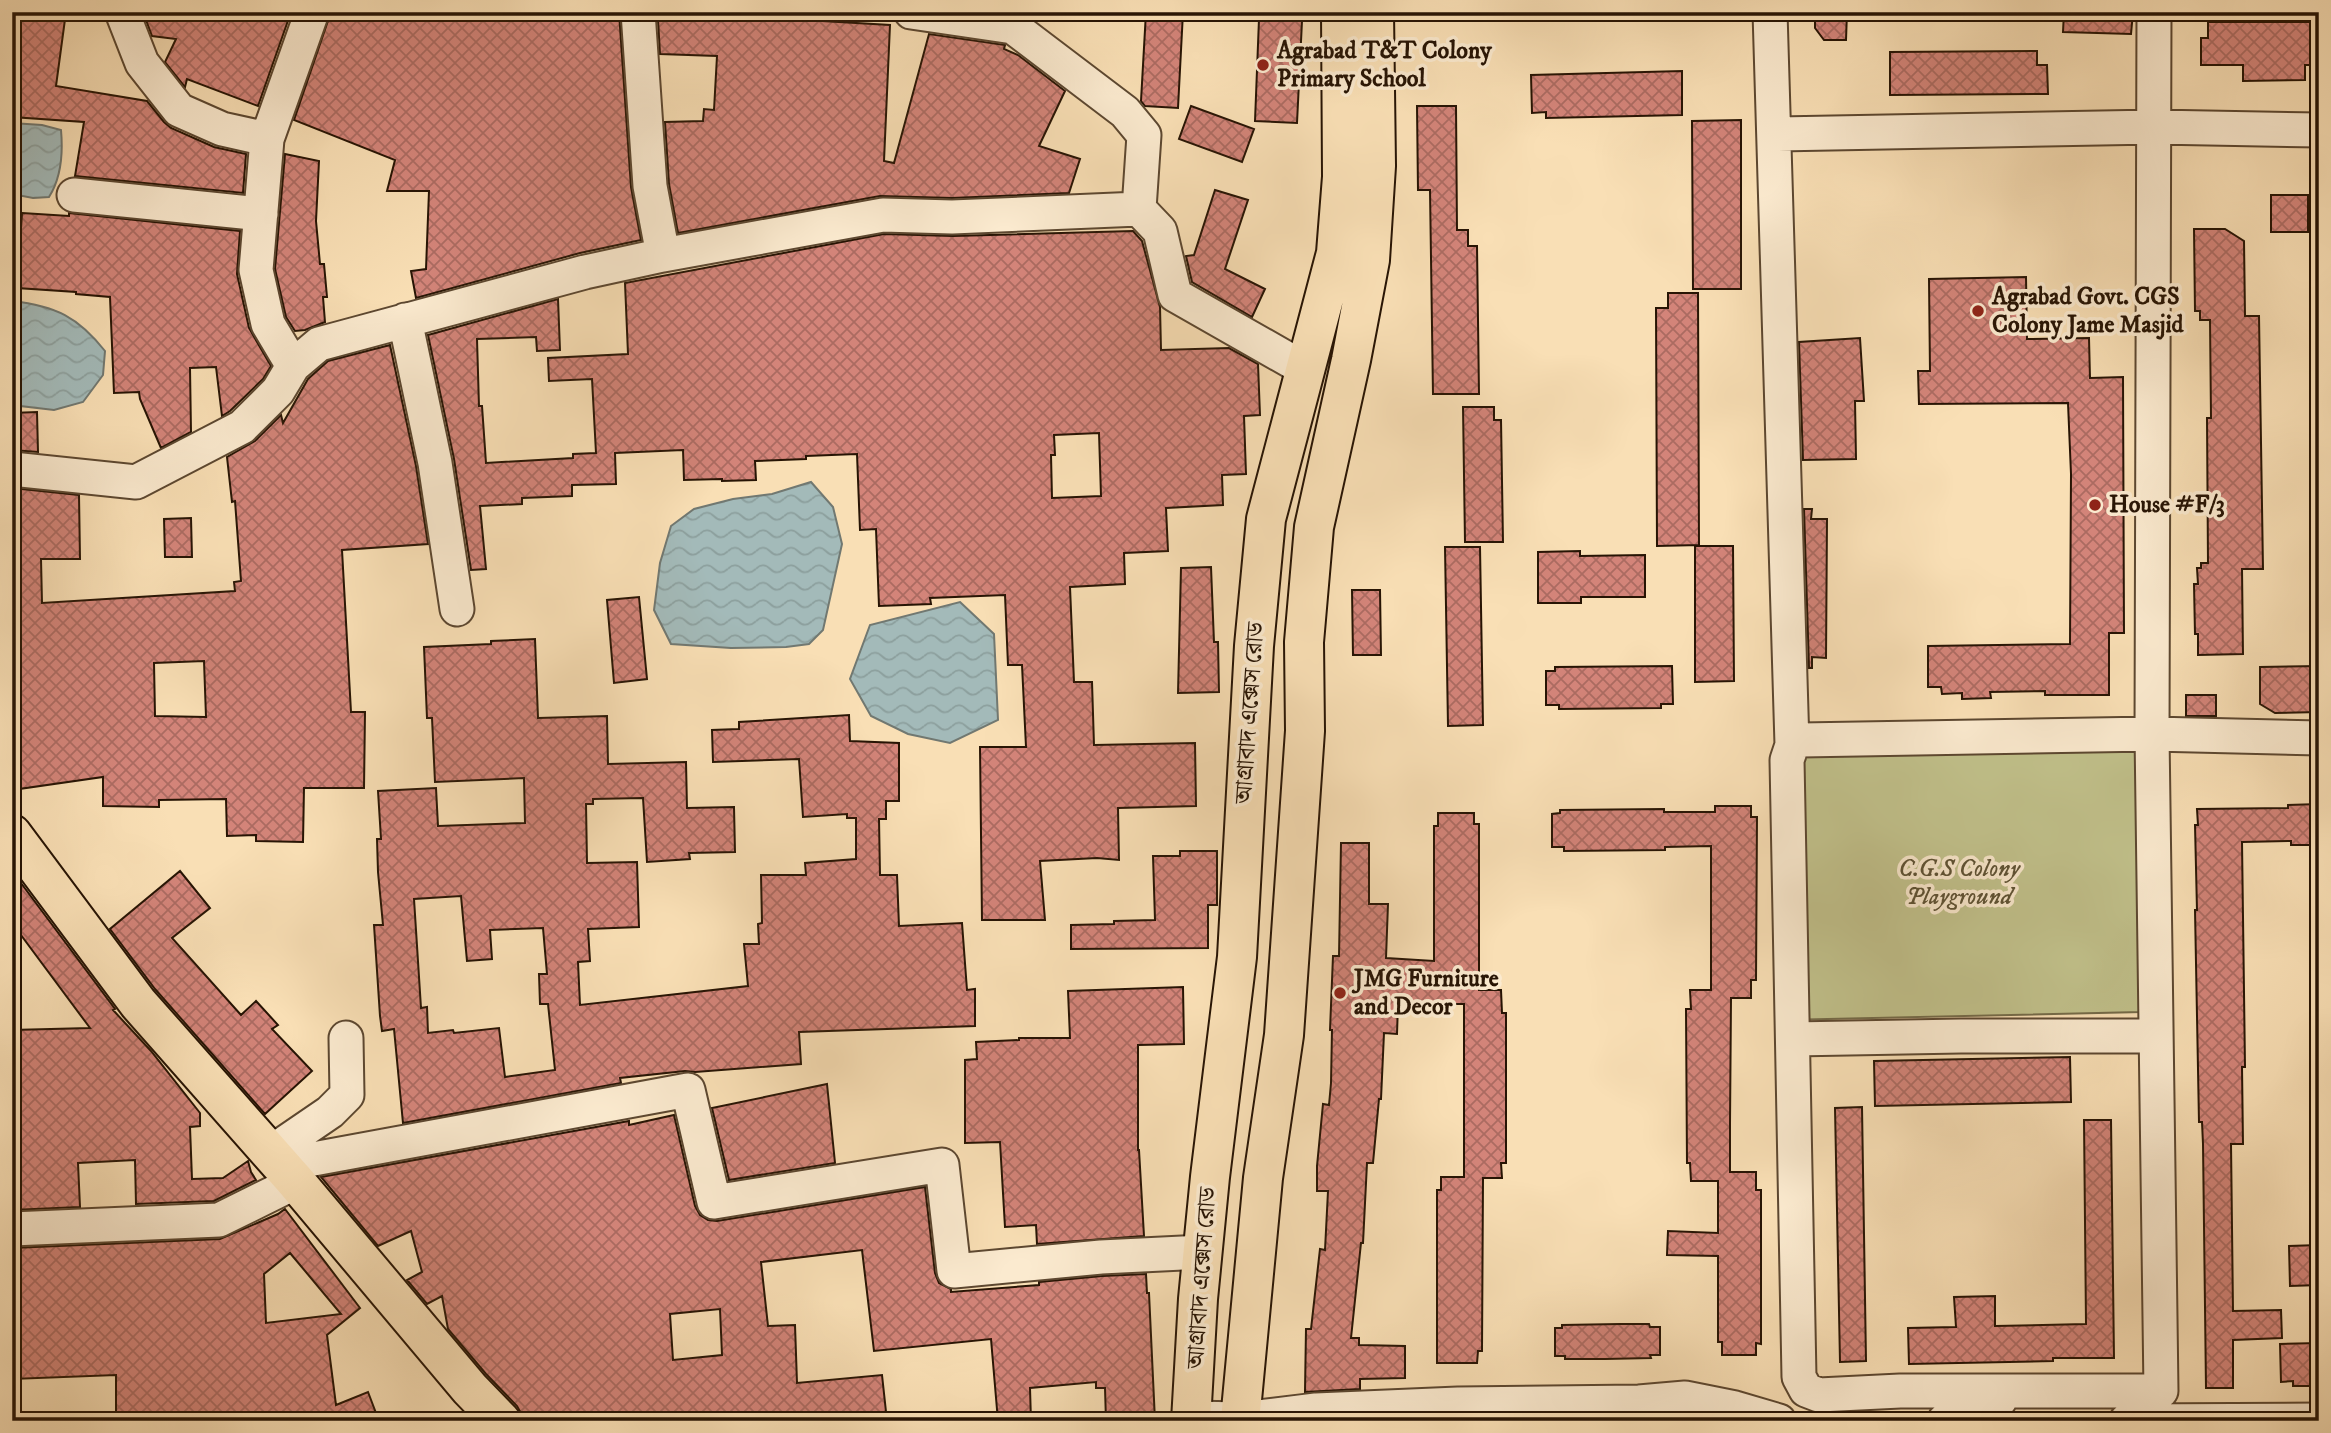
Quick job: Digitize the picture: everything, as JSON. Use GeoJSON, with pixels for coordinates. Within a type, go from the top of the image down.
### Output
{"type":"FeatureCollection","features":[{"type":"Feature","properties":{"kind":"main road","name":"আগ্রাবাদ এক্সেস রোড"},"geometry":{"type":"LineString","coordinates":[[1192,1419],[1203,1252],[1237,957],[1254,646],[1266,519],[1336,253],[1342,177],[1341,12]]}},
{"type":"Feature","properties":{"kind":"main road","name":"আগ্রাবাদ এক্সেস রোড"},"geometry":{"type":"LineString","coordinates":[[1240,1420],[1263,1178],[1284,1035],[1305,731],[1304,642],[1314,527],[1352,360],[1370,260],[1376,166],[1374,12]]}},
{"type":"Feature","properties":{"kind":"main road"},"geometry":{"type":"LineString","coordinates":[[1310,352],[1352,360]]}},
{"type":"Feature","properties":{"kind":"main road"},"geometry":{"type":"LineString","coordinates":[[12,834],[138,1003],[282,1167],[491,1418]]}},
{"type":"Feature","properties":{"kind":"street"},"geometry":{"type":"LineString","coordinates":[[122,12],[142,63],[179,110],[222,129],[268,139]]}},
{"type":"Feature","properties":{"kind":"street"},"geometry":{"type":"LineString","coordinates":[[293,366],[268,324],[256,270],[268,139],[312,12]]}},
{"type":"Feature","properties":{"kind":"street"},"geometry":{"type":"LineString","coordinates":[[638,12],[650,186],[663,255]]}},
{"type":"Feature","properties":{"kind":"street"},"geometry":{"type":"LineString","coordinates":[[911,12],[1014,20],[1125,112],[1144,135],[1139,209],[1160,231],[1175,295],[1310,352]]}},
{"type":"Feature","properties":{"kind":"street"},"geometry":{"type":"LineString","coordinates":[[1770,12],[1792,745],[1787,760],[1799,1377],[1806,1390],[1819,1395],[1900,1391],[2161,1391],[2152,734],[2154,12]]}},
{"type":"Feature","properties":{"kind":"street"},"geometry":{"type":"LineString","coordinates":[[1773,134],[2155,127],[2319,130]]}},
{"type":"Feature","properties":{"kind":"street"},"geometry":{"type":"LineString","coordinates":[[74,195],[261,215]]}},
{"type":"Feature","properties":{"kind":"street"},"geometry":{"type":"LineString","coordinates":[[12,469],[136,482],[242,428],[278,391],[293,366],[319,344],[585,272],[883,215],[952,217],[1139,209]]}},
{"type":"Feature","properties":{"kind":"street"},"geometry":{"type":"LineString","coordinates":[[405,320],[435,463],[457,609]]}},
{"type":"Feature","properties":{"kind":"street"},"geometry":{"type":"LineString","coordinates":[[1792,745],[1801,740],[2152,734],[2319,738]]}},
{"type":"Feature","properties":{"kind":"street"},"geometry":{"type":"LineString","coordinates":[[1793,1039],[1961,1035],[2155,1036]]}},
{"type":"Feature","properties":{"kind":"street"},"geometry":{"type":"LineString","coordinates":[[12,1229],[219,1220],[282,1167],[347,1095],[346,1038]]}},
{"type":"Feature","properties":{"kind":"street"},"geometry":{"type":"LineString","coordinates":[[282,1167],[688,1090],[714,1202],[942,1165],[954,1271],[1101,1257],[1203,1252]]}},
{"type":"Feature","properties":{"kind":"street"},"geometry":{"type":"LineString","coordinates":[[1192,1419],[1240,1420],[1316,1410],[1458,1404],[1639,1402],[1685,1398],[1735,1408],[1779,1421]]}},
{"type":"Feature","properties":{"kind":"street"},"geometry":{"type":"LineString","coordinates":[[1944,1421],[1986,1400],[2102,1401],[2116,1421]]}},
{"type":"Feature","properties":{"kind":"street"},"geometry":{"type":"LineString","coordinates":[[2126,1421],[2319,1420]]}},
{"type":"Feature","properties":{"kind":"green space","name":"C.G.S Colony Playground"},"geometry":{"type":"Polygon","coordinates":[[[2136,747],[2141,1012],[1783,1020],[1778,753],[2136,747]]]}},
{"type":"Feature","properties":{"kind":"water"},"geometry":{"type":"Polygon","coordinates":[[[12,123],[42,125],[61,130],[60,165],[49,197],[33,198],[12,194],[12,123]]]}},
{"type":"Feature","properties":{"kind":"water"},"geometry":{"type":"Polygon","coordinates":[[[12,301],[41,306],[65,315],[95,339],[105,351],[103,375],[83,402],[54,410],[12,405],[12,301]]]}},
{"type":"Feature","properties":{"kind":"water"},"geometry":{"type":"Polygon","coordinates":[[[811,482],[833,507],[842,544],[823,630],[809,644],[786,647],[731,648],[671,644],[654,610],[660,563],[671,526],[694,509],[733,499],[772,494],[811,482]]]}},
{"type":"Feature","properties":{"kind":"water"},"geometry":{"type":"Polygon","coordinates":[[[960,602],[994,634],[998,720],[950,743],[908,734],[871,716],[850,679],[870,625],[960,602]]]}},
{"type":"Feature","properties":{"kind":"building"},"geometry":{"type":"Polygon","coordinates":[[[12,12],[66,12],[56,86],[147,101],[171,128],[214,147],[246,154],[243,193],[75,176],[84,122],[12,117],[12,12]]]}},
{"type":"Feature","properties":{"kind":"building"},"geometry":{"type":"Polygon","coordinates":[[[143,12],[291,12],[258,106],[187,79],[185,87],[165,62],[176,39],[152,36],[143,12]]]}},
{"type":"Feature","properties":{"kind":"building"},"geometry":{"type":"Polygon","coordinates":[[[331,12],[619,12],[631,187],[641,240],[580,253],[416,298],[411,271],[426,269],[429,191],[387,191],[395,160],[294,120],[331,12]]]}},
{"type":"Feature","properties":{"kind":"building"},"geometry":{"type":"Polygon","coordinates":[[[700,12],[755,12],[754,17],[890,25],[884,161],[894,163],[929,34],[1005,45],[1004,49],[1018,55],[1065,91],[1039,146],[1080,159],[1069,193],[952,198],[880,196],[678,233],[669,184],[665,122],[703,121],[704,109],[714,110],[717,56],[660,54],[658,20],[699,21],[700,12]]]}},
{"type":"Feature","properties":{"kind":"building"},"geometry":{"type":"Polygon","coordinates":[[[1146,12],[1183,12],[1178,108],[1145,106],[1141,101],[1146,12]]]}},
{"type":"Feature","properties":{"kind":"building"},"geometry":{"type":"Polygon","coordinates":[[[1815,12],[1847,12],[1846,40],[1824,40],[1815,28],[1815,12]]]}},
{"type":"Feature","properties":{"kind":"building"},"geometry":{"type":"Polygon","coordinates":[[[2064,12],[2133,12],[2131,34],[2063,32],[2064,12]]]}},
{"type":"Feature","properties":{"kind":"building"},"geometry":{"type":"Polygon","coordinates":[[[1259,19],[1302,21],[1297,123],[1255,121],[1259,19]]]}},
{"type":"Feature","properties":{"kind":"building"},"geometry":{"type":"Polygon","coordinates":[[[2208,22],[2319,22],[2319,65],[2305,65],[2305,80],[2243,81],[2243,65],[2201,65],[2201,38],[2208,38],[2208,22]]]}},
{"type":"Feature","properties":{"kind":"building"},"geometry":{"type":"Polygon","coordinates":[[[2037,51],[2037,65],[2047,65],[2048,94],[1890,95],[1890,52],[2037,51]]]}},
{"type":"Feature","properties":{"kind":"building"},"geometry":{"type":"Polygon","coordinates":[[[1682,71],[1682,115],[1546,118],[1546,112],[1532,113],[1531,75],[1682,71]]]}},
{"type":"Feature","properties":{"kind":"building"},"geometry":{"type":"Polygon","coordinates":[[[1191,106],[1254,129],[1242,162],[1179,139],[1191,106]]]}},
{"type":"Feature","properties":{"kind":"building"},"geometry":{"type":"Polygon","coordinates":[[[1417,106],[1456,106],[1457,230],[1468,230],[1468,246],[1477,246],[1479,394],[1433,394],[1430,190],[1418,190],[1417,106]]]}},
{"type":"Feature","properties":{"kind":"building"},"geometry":{"type":"Polygon","coordinates":[[[1741,120],[1741,289],[1693,289],[1692,121],[1741,120]]]}},
{"type":"Feature","properties":{"kind":"building"},"geometry":{"type":"Polygon","coordinates":[[[285,154],[319,161],[316,221],[320,264],[324,264],[327,297],[323,297],[325,322],[295,331],[286,317],[275,269],[285,154]]]}},
{"type":"Feature","properties":{"kind":"building"},"geometry":{"type":"Polygon","coordinates":[[[1215,190],[1248,200],[1225,269],[1265,289],[1252,317],[1192,282],[1186,256],[1194,255],[1215,190]]]}},
{"type":"Feature","properties":{"kind":"building"},"geometry":{"type":"Polygon","coordinates":[[[2271,195],[2308,195],[2308,232],[2271,232],[2271,195]]]}},
{"type":"Feature","properties":{"kind":"building"},"geometry":{"type":"Polygon","coordinates":[[[22,213],[69,216],[69,213],[240,231],[237,274],[249,328],[271,366],[263,379],[222,416],[216,367],[190,368],[191,432],[161,448],[139,392],[114,393],[110,297],[17,288],[22,213]]]}},
{"type":"Feature","properties":{"kind":"building"},"geometry":{"type":"Polygon","coordinates":[[[2194,229],[2225,229],[2244,241],[2245,316],[2259,316],[2263,569],[2242,569],[2243,654],[2198,655],[2198,634],[2195,634],[2194,584],[2198,584],[2197,568],[2201,568],[2201,563],[2208,563],[2207,418],[2211,418],[2210,320],[2200,320],[2200,311],[2195,311],[2194,229]]]}},
{"type":"Feature","properties":{"kind":"building"},"geometry":{"type":"Polygon","coordinates":[[[1133,231],[1142,241],[1160,307],[1161,350],[1229,348],[1258,364],[1260,415],[1244,416],[1246,474],[1222,475],[1223,505],[1166,508],[1168,551],[1124,553],[1125,584],[1070,587],[1074,682],[1092,682],[1094,745],[1195,743],[1196,806],[1118,808],[1119,860],[1097,858],[1040,861],[1045,920],[982,920],[980,747],[1026,747],[1022,665],[1008,665],[1005,595],[930,598],[931,604],[879,606],[876,529],[860,530],[857,454],[755,461],[756,480],[722,481],[684,480],[683,450],[615,453],[616,484],[572,485],[572,496],[522,498],[522,504],[480,506],[486,569],[471,570],[454,459],[428,335],[558,299],[560,350],[537,351],[536,337],[477,339],[479,406],[482,406],[486,463],[573,458],[573,454],[596,453],[592,379],[549,381],[548,358],[628,354],[625,283],[884,234],[953,236],[1133,231]],[[1099,433],[1054,435],[1055,455],[1051,455],[1052,498],[1101,496],[1099,433]]]}},
{"type":"Feature","properties":{"kind":"building"},"geometry":{"type":"Polygon","coordinates":[[[2026,277],[2027,339],[2089,338],[2090,378],[2123,377],[2124,633],[2109,633],[2109,695],[2045,695],[2045,691],[1990,692],[1991,698],[1962,699],[1962,693],[1942,694],[1941,687],[1928,687],[1928,646],[2070,644],[2071,474],[2068,403],[1919,404],[1918,371],[1930,371],[1929,279],[2026,277]]]}},
{"type":"Feature","properties":{"kind":"building"},"geometry":{"type":"Polygon","coordinates":[[[1668,293],[1698,293],[1699,545],[1657,546],[1656,308],[1668,308],[1668,293]]]}},
{"type":"Feature","properties":{"kind":"building"},"geometry":{"type":"Polygon","coordinates":[[[1860,338],[1864,401],[1855,401],[1856,459],[1803,460],[1799,342],[1860,338]]]}},
{"type":"Feature","properties":{"kind":"building"},"geometry":{"type":"Polygon","coordinates":[[[390,345],[416,466],[428,544],[342,550],[351,712],[365,712],[364,788],[304,788],[303,842],[256,841],[256,835],[227,836],[226,799],[159,800],[159,807],[103,806],[103,777],[12,790],[12,488],[79,495],[80,559],[41,559],[42,603],[235,591],[234,582],[241,581],[235,501],[232,502],[227,457],[255,441],[281,415],[283,423],[308,379],[328,361],[390,345]],[[204,661],[154,663],[155,716],[206,717],[204,661]]]}},
{"type":"Feature","properties":{"kind":"building"},"geometry":{"type":"Polygon","coordinates":[[[1463,407],[1494,407],[1494,420],[1501,420],[1503,542],[1465,542],[1463,407]]]}},
{"type":"Feature","properties":{"kind":"building"},"geometry":{"type":"Polygon","coordinates":[[[37,412],[38,452],[12,450],[12,413],[37,412]]]}},
{"type":"Feature","properties":{"kind":"building"},"geometry":{"type":"Polygon","coordinates":[[[1804,509],[1812,509],[1811,519],[1827,519],[1826,658],[1812,657],[1812,668],[1809,668],[1804,509]]]}},
{"type":"Feature","properties":{"kind":"building"},"geometry":{"type":"Polygon","coordinates":[[[191,518],[192,557],[165,557],[164,519],[191,518]]]}},
{"type":"Feature","properties":{"kind":"building"},"geometry":{"type":"Polygon","coordinates":[[[1695,546],[1733,546],[1734,681],[1695,682],[1695,546]]]}},
{"type":"Feature","properties":{"kind":"building"},"geometry":{"type":"Polygon","coordinates":[[[1445,547],[1480,547],[1483,725],[1448,726],[1445,547]]]}},
{"type":"Feature","properties":{"kind":"building"},"geometry":{"type":"Polygon","coordinates":[[[1580,551],[1580,556],[1645,555],[1645,597],[1581,597],[1581,603],[1538,603],[1538,552],[1580,551]]]}},
{"type":"Feature","properties":{"kind":"building"},"geometry":{"type":"Polygon","coordinates":[[[1211,567],[1214,642],[1218,642],[1219,692],[1178,693],[1181,568],[1211,567]]]}},
{"type":"Feature","properties":{"kind":"building"},"geometry":{"type":"Polygon","coordinates":[[[1352,590],[1380,590],[1381,655],[1353,655],[1352,590]]]}},
{"type":"Feature","properties":{"kind":"building"},"geometry":{"type":"Polygon","coordinates":[[[639,597],[647,679],[614,683],[607,600],[639,597]]]}},
{"type":"Feature","properties":{"kind":"building"},"geometry":{"type":"Polygon","coordinates":[[[535,639],[538,718],[607,716],[608,764],[686,762],[687,808],[734,807],[735,852],[689,853],[690,859],[647,862],[643,798],[593,799],[593,804],[586,804],[587,863],[637,862],[639,927],[588,929],[590,961],[578,962],[580,1005],[748,986],[744,944],[759,944],[758,924],[762,923],[761,875],[806,875],[805,863],[856,859],[856,818],[847,818],[847,814],[803,817],[799,759],[713,762],[712,730],[739,729],[739,722],[849,715],[850,741],[899,743],[899,801],[886,801],[886,819],[879,819],[880,875],[897,875],[899,926],[962,923],[967,990],[975,989],[975,1026],[799,1032],[801,1064],[620,1078],[621,1083],[403,1123],[394,1029],[382,1031],[380,1016],[374,925],[383,925],[378,872],[377,839],[381,839],[378,791],[436,788],[438,826],[525,823],[524,778],[435,782],[432,718],[427,718],[424,647],[491,644],[491,641],[535,639]],[[461,896],[414,899],[421,1008],[427,1007],[428,1033],[499,1028],[505,1077],[555,1070],[548,1004],[540,1004],[539,974],[547,974],[543,928],[490,930],[492,959],[467,961],[461,896]]]}},
{"type":"Feature","properties":{"kind":"building"},"geometry":{"type":"Polygon","coordinates":[[[1672,666],[1673,704],[1661,704],[1661,708],[1559,709],[1559,705],[1546,705],[1546,671],[1555,671],[1555,667],[1672,666]]]}},
{"type":"Feature","properties":{"kind":"building"},"geometry":{"type":"Polygon","coordinates":[[[2319,666],[2319,712],[2275,713],[2260,704],[2260,667],[2319,666]]]}},
{"type":"Feature","properties":{"kind":"building"},"geometry":{"type":"Polygon","coordinates":[[[2186,695],[2216,695],[2216,716],[2186,716],[2186,695]]]}},
{"type":"Feature","properties":{"kind":"building"},"geometry":{"type":"Polygon","coordinates":[[[2319,804],[2319,845],[2291,845],[2291,841],[2242,842],[2245,1067],[2242,1067],[2243,1144],[2231,1144],[2233,1311],[2281,1310],[2282,1338],[2233,1340],[2233,1388],[2206,1388],[2203,1144],[2202,1122],[2199,1122],[2195,910],[2197,809],[2288,808],[2288,805],[2319,804]]]}},
{"type":"Feature","properties":{"kind":"building"},"geometry":{"type":"Polygon","coordinates":[[[1715,806],[1751,806],[1751,817],[1757,817],[1756,980],[1751,980],[1751,998],[1731,998],[1730,1123],[1730,1172],[1756,1172],[1756,1190],[1761,1190],[1761,1344],[1756,1343],[1756,1355],[1722,1355],[1722,1342],[1718,1342],[1718,1256],[1667,1255],[1668,1231],[1718,1233],[1718,1181],[1691,1181],[1690,1163],[1687,1163],[1686,1009],[1691,1009],[1690,990],[1711,990],[1711,846],[1665,847],[1665,850],[1564,851],[1564,847],[1552,847],[1552,814],[1560,813],[1560,810],[1664,809],[1664,812],[1715,812],[1715,806]]]}},
{"type":"Feature","properties":{"kind":"building"},"geometry":{"type":"Polygon","coordinates":[[[1438,813],[1474,813],[1474,824],[1479,824],[1479,990],[1501,990],[1502,1013],[1506,1013],[1506,1163],[1501,1163],[1502,1178],[1483,1178],[1482,1351],[1478,1351],[1477,1363],[1437,1363],[1437,1190],[1441,1190],[1441,1177],[1464,1177],[1464,1004],[1398,1004],[1397,1034],[1384,1033],[1381,1099],[1373,1163],[1367,1163],[1363,1243],[1351,1338],[1359,1338],[1359,1345],[1405,1346],[1405,1378],[1360,1379],[1360,1389],[1305,1392],[1306,1329],[1311,1329],[1320,1249],[1325,1250],[1328,1191],[1317,1191],[1317,1166],[1323,1104],[1329,1105],[1331,1083],[1333,956],[1339,956],[1341,843],[1369,843],[1369,904],[1388,904],[1386,958],[1434,961],[1434,826],[1438,826],[1438,813]]]}},
{"type":"Feature","properties":{"kind":"building"},"geometry":{"type":"Polygon","coordinates":[[[1180,851],[1217,851],[1217,905],[1208,905],[1208,948],[1071,949],[1071,925],[1155,920],[1153,856],[1180,856],[1180,851]]]}},
{"type":"Feature","properties":{"kind":"building"},"geometry":{"type":"Polygon","coordinates":[[[12,871],[115,1009],[113,1010],[151,1051],[200,1113],[200,1126],[190,1127],[192,1179],[223,1178],[248,1161],[256,1180],[214,1201],[136,1204],[135,1160],[78,1163],[80,1207],[12,1210],[12,1177],[17,1177],[15,1102],[12,1102],[12,1030],[90,1028],[12,923],[12,871]]]}},
{"type":"Feature","properties":{"kind":"building"},"geometry":{"type":"Polygon","coordinates":[[[180,871],[210,908],[172,938],[241,1015],[256,1001],[278,1025],[272,1029],[312,1071],[265,1114],[155,989],[110,929],[180,871]]]}},
{"type":"Feature","properties":{"kind":"building"},"geometry":{"type":"Polygon","coordinates":[[[1183,987],[1184,1044],[1138,1045],[1138,1150],[1144,1236],[1037,1244],[1036,1225],[1005,1227],[1000,1142],[965,1143],[965,1060],[977,1059],[976,1042],[1019,1038],[1070,1038],[1068,991],[1183,987]]]}},
{"type":"Feature","properties":{"kind":"building"},"geometry":{"type":"Polygon","coordinates":[[[2070,1057],[2071,1102],[1875,1106],[1874,1061],[2070,1057]]]}},
{"type":"Feature","properties":{"kind":"building"},"geometry":{"type":"Polygon","coordinates":[[[827,1084],[835,1163],[729,1180],[712,1108],[827,1084]]]}},
{"type":"Feature","properties":{"kind":"building"},"geometry":{"type":"Polygon","coordinates":[[[1862,1107],[1866,1361],[1840,1362],[1835,1108],[1862,1107]]]}},
{"type":"Feature","properties":{"kind":"building"},"geometry":{"type":"Polygon","coordinates":[[[674,1115],[695,1206],[700,1215],[708,1220],[717,1221],[925,1187],[935,1273],[939,1283],[951,1289],[951,1292],[1146,1274],[1155,1421],[1106,1421],[1105,1388],[1096,1388],[1096,1382],[1030,1388],[1031,1421],[998,1421],[991,1339],[874,1351],[862,1250],[761,1262],[768,1326],[795,1325],[797,1383],[882,1375],[887,1421],[605,1421],[605,1417],[522,1421],[517,1406],[448,1329],[442,1296],[427,1304],[407,1280],[422,1272],[411,1231],[378,1246],[321,1177],[629,1121],[629,1125],[674,1115]],[[720,1309],[670,1314],[673,1360],[722,1355],[720,1309]]]}},
{"type":"Feature","properties":{"kind":"building"},"geometry":{"type":"Polygon","coordinates":[[[2084,1120],[2111,1120],[2114,1358],[1909,1364],[1908,1328],[1956,1327],[1954,1297],[1995,1296],[1995,1326],[2086,1324],[2084,1120]]]}},
{"type":"Feature","properties":{"kind":"building"},"geometry":{"type":"Polygon","coordinates":[[[285,1209],[360,1308],[327,1335],[336,1405],[368,1392],[379,1421],[116,1421],[116,1375],[12,1379],[12,1248],[220,1239],[285,1209]],[[290,1253],[264,1274],[266,1323],[341,1314],[290,1253]]]}},
{"type":"Feature","properties":{"kind":"building"},"geometry":{"type":"Polygon","coordinates":[[[2319,1245],[2319,1285],[2290,1286],[2289,1246],[2319,1245]]]}},
{"type":"Feature","properties":{"kind":"building"},"geometry":{"type":"Polygon","coordinates":[[[1649,1324],[1650,1327],[1660,1327],[1660,1355],[1650,1355],[1651,1358],[1605,1359],[1565,1359],[1565,1356],[1555,1356],[1555,1328],[1562,1328],[1562,1325],[1649,1324]]]}},
{"type":"Feature","properties":{"kind":"building"},"geometry":{"type":"Polygon","coordinates":[[[2319,1343],[2319,1386],[2293,1386],[2293,1381],[2281,1382],[2280,1344],[2319,1343]]]}},
{"type":"Feature","properties":{"kind":"place","name":"Agrabad T&T Colony Primary School"},"geometry":{"type":"Point","coordinates":[1263,65]}},
{"type":"Feature","properties":{"kind":"place","name":"Agrabad Govt. CGS Colony Jame Masjid"},"geometry":{"type":"Point","coordinates":[1978,311]}},
{"type":"Feature","properties":{"kind":"place","name":"House #F/3"},"geometry":{"type":"Point","coordinates":[2095,505]}},
{"type":"Feature","properties":{"kind":"place","name":"JMG Furniture and Decor"},"geometry":{"type":"Point","coordinates":[1340,993]}}]}
